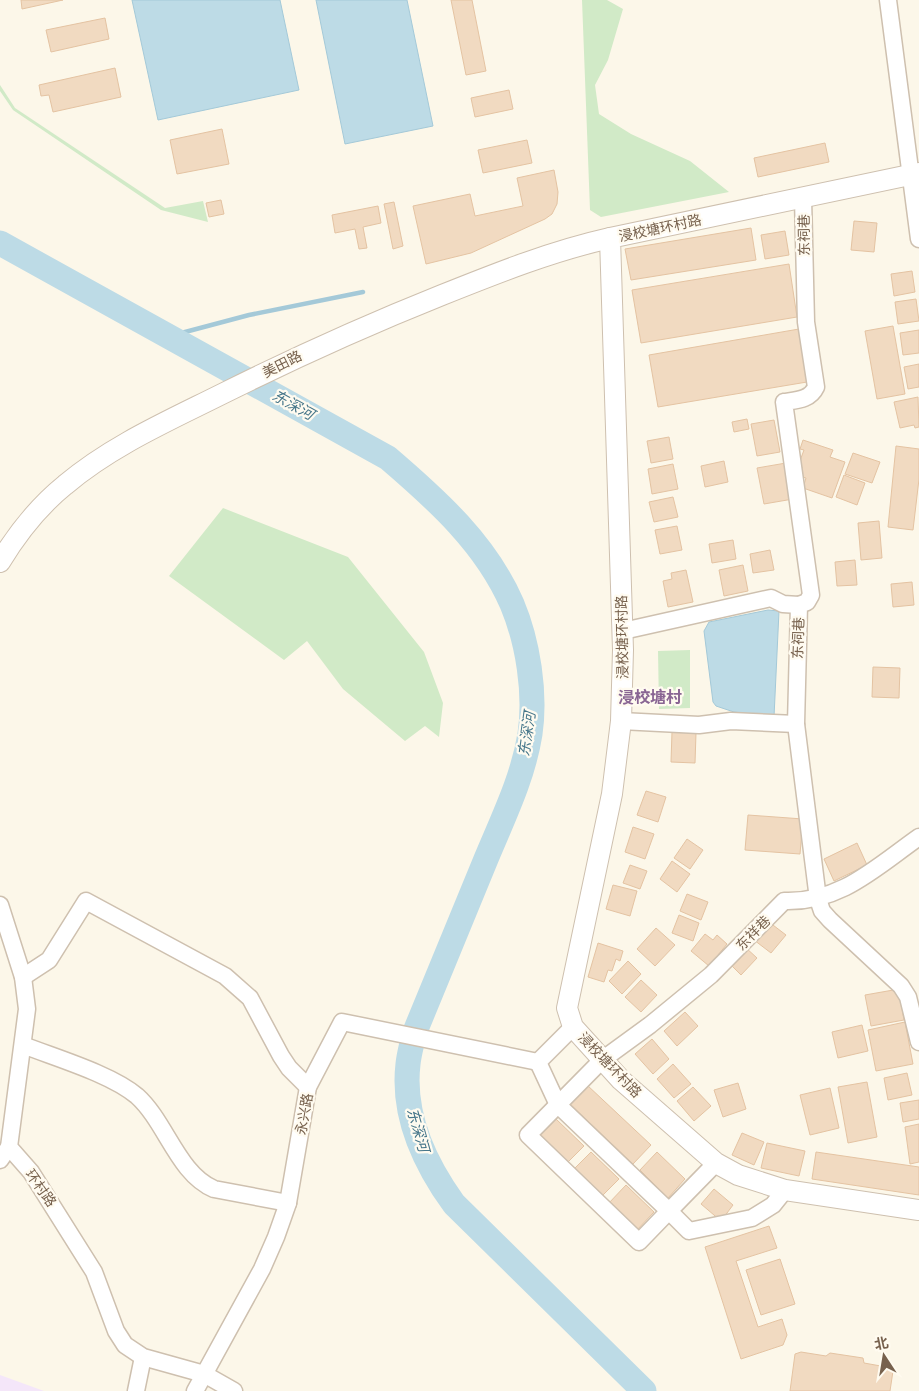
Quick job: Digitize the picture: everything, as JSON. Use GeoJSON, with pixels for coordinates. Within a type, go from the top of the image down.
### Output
{"type":"FeatureCollection","features":[{"type":"Feature","properties":{"kind":"street"},"geometry":{"type":"LineString","coordinates":[[888,0],[915,174],[919,238]]}},
{"type":"Feature","properties":{"kind":"street","name":"浸校塘环村路"},"geometry":{"type":"LineString","coordinates":[[915,174],[610,238],[623,631],[621,721],[612,794],[568,1001],[568,1015],[573,1027],[621,1080],[716,1163],[738,1176],[785,1190],[919,1210]]}},
{"type":"Feature","properties":{"kind":"street","name":"东祠巷"},"geometry":{"type":"LineString","coordinates":[[803,198],[806,322],[816,387],[807,398],[784,402],[811,595],[806,602],[799,605],[796,724],[818,899],[822,911],[830,920],[901,986],[908,997],[919,1042]]}},
{"type":"Feature","properties":{"kind":"street","name":"美田路"},"geometry":{"type":"LineString","coordinates":[[0,562],[11,544],[37,512],[64,485],[98,460],[167,422],[305,352],[488,276],[552,254],[610,238]]}},
{"type":"Feature","properties":{"kind":"street"},"geometry":{"type":"LineString","coordinates":[[623,631],[771,598],[783,604],[799,605]]}},
{"type":"Feature","properties":{"kind":"street"},"geometry":{"type":"LineString","coordinates":[[621,721],[699,725],[731,721],[796,724]]}},
{"type":"Feature","properties":{"kind":"street","name":"东祥巷"},"geometry":{"type":"LineString","coordinates":[[669,1211],[639,1242],[528,1135],[602,1060],[650,1025],[711,975],[784,901],[818,899],[842,891],[919,838]]}},
{"type":"Feature","properties":{"kind":"street"},"geometry":{"type":"LineString","coordinates":[[23,976],[49,960],[86,900],[225,976],[239,987],[250,998],[289,1068],[308,1087]]}},
{"type":"Feature","properties":{"kind":"street","name":"环村路"},"geometry":{"type":"LineString","coordinates":[[0,906],[23,976],[27,1009],[23,1045],[4,1154],[31,1172],[94,1272],[125,1345],[143,1357],[204,1374],[234,1391]]}},
{"type":"Feature","properties":{"kind":"street","name":"永兴路"},"geometry":{"type":"LineString","coordinates":[[195,1391],[262,1269],[288,1203],[308,1087],[342,1022],[538,1062]]}},
{"type":"Feature","properties":{"kind":"street"},"geometry":{"type":"LineString","coordinates":[[573,1027],[538,1062],[558,1105],[689,1231],[752,1218],[773,1206],[785,1190]]}},
{"type":"Feature","properties":{"kind":"street"},"geometry":{"type":"LineString","coordinates":[[23,1045],[112,1081],[136,1095],[154,1116],[191,1172],[205,1185],[214,1189],[288,1203]]}},
{"type":"Feature","properties":{"kind":"street"},"geometry":{"type":"LineString","coordinates":[[669,1211],[716,1163]]}},
{"type":"Feature","properties":{"kind":"street"},"geometry":{"type":"LineString","coordinates":[[136,1391],[143,1357]]}},
{"type":"Feature","properties":{"kind":"shaded area"},"geometry":{"type":"Polygon","coordinates":[[[0,1375],[44,1391],[0,1391],[0,1375]]]}},
{"type":"Feature","properties":{"kind":"green space"},"geometry":{"type":"Polygon","coordinates":[[[582,0],[607,0],[623,9],[608,60],[595,85],[599,114],[631,134],[690,161],[729,192],[601,217],[590,210],[582,0]]]}},
{"type":"Feature","properties":{"kind":"green space"},"geometry":{"type":"Polygon","coordinates":[[[0,85],[15,108],[165,208],[203,201],[208,222],[161,210],[13,110],[0,91],[0,85]]]}},
{"type":"Feature","properties":{"kind":"green space"},"geometry":{"type":"Polygon","coordinates":[[[223,508],[348,557],[424,652],[443,703],[439,737],[425,726],[405,741],[343,689],[307,641],[284,660],[169,576],[223,508]]]}},
{"type":"Feature","properties":{"kind":"green space"},"geometry":{"type":"Polygon","coordinates":[[[690,650],[690,708],[659,709],[658,651],[690,650]]]}},
{"type":"Feature","properties":{"kind":"water"},"geometry":{"type":"Polygon","coordinates":[[[132,0],[280,0],[299,90],[158,120],[132,0]]]}},
{"type":"Feature","properties":{"kind":"water"},"geometry":{"type":"Polygon","coordinates":[[[316,0],[407,0],[433,126],[345,144],[316,0]]]}},
{"type":"Feature","properties":{"kind":"water"},"geometry":{"type":"Polygon","coordinates":[[[768,610],[779,611],[774,717],[734,712],[716,706],[713,702],[704,631],[709,622],[768,610]]]}},
{"type":"Feature","properties":{"kind":"building"},"geometry":{"type":"Polygon","coordinates":[[[21,0],[63,0],[22,9],[21,0]]]}},
{"type":"Feature","properties":{"kind":"building"},"geometry":{"type":"Polygon","coordinates":[[[451,0],[472,0],[486,71],[466,75],[451,0]]]}},
{"type":"Feature","properties":{"kind":"building"},"geometry":{"type":"Polygon","coordinates":[[[105,18],[109,39],[51,52],[46,30],[105,18]]]}},
{"type":"Feature","properties":{"kind":"building"},"geometry":{"type":"Polygon","coordinates":[[[115,68],[121,97],[53,112],[49,95],[41,96],[39,85],[115,68]]]}},
{"type":"Feature","properties":{"kind":"building"},"geometry":{"type":"Polygon","coordinates":[[[509,90],[513,109],[475,117],[471,98],[509,90]]]}},
{"type":"Feature","properties":{"kind":"building"},"geometry":{"type":"Polygon","coordinates":[[[222,129],[229,164],[177,174],[170,140],[222,129]]]}},
{"type":"Feature","properties":{"kind":"building"},"geometry":{"type":"Polygon","coordinates":[[[527,140],[532,163],[483,173],[478,150],[527,140]]]}},
{"type":"Feature","properties":{"kind":"building"},"geometry":{"type":"Polygon","coordinates":[[[825,143],[829,162],[758,177],[754,158],[825,143]]]}},
{"type":"Feature","properties":{"kind":"building"},"geometry":{"type":"Polygon","coordinates":[[[554,170],[558,192],[557,204],[552,214],[471,253],[426,264],[413,206],[470,194],[475,216],[523,206],[517,178],[554,170]]]}},
{"type":"Feature","properties":{"kind":"building"},"geometry":{"type":"Polygon","coordinates":[[[221,200],[224,214],[209,217],[206,203],[221,200]]]}},
{"type":"Feature","properties":{"kind":"building"},"geometry":{"type":"Polygon","coordinates":[[[394,202],[403,246],[393,249],[384,204],[394,202]]]}},
{"type":"Feature","properties":{"kind":"building"},"geometry":{"type":"Polygon","coordinates":[[[378,206],[381,223],[363,227],[367,248],[359,249],[355,229],[335,233],[332,215],[378,206]]]}},
{"type":"Feature","properties":{"kind":"building"},"geometry":{"type":"Polygon","coordinates":[[[854,221],[877,223],[874,252],[851,250],[854,221]]]}},
{"type":"Feature","properties":{"kind":"building"},"geometry":{"type":"Polygon","coordinates":[[[751,228],[756,260],[631,280],[625,249],[751,228]]]}},
{"type":"Feature","properties":{"kind":"building"},"geometry":{"type":"Polygon","coordinates":[[[785,231],[789,255],[765,259],[761,235],[785,231]]]}},
{"type":"Feature","properties":{"kind":"building"},"geometry":{"type":"Polygon","coordinates":[[[789,264],[797,317],[641,343],[632,290],[789,264]]]}},
{"type":"Feature","properties":{"kind":"building"},"geometry":{"type":"Polygon","coordinates":[[[912,271],[915,292],[894,296],[891,274],[912,271]]]}},
{"type":"Feature","properties":{"kind":"building"},"geometry":{"type":"Polygon","coordinates":[[[916,299],[919,321],[898,324],[895,302],[916,299]]]}},
{"type":"Feature","properties":{"kind":"building"},"geometry":{"type":"Polygon","coordinates":[[[893,326],[905,394],[877,399],[865,331],[893,326]]]}},
{"type":"Feature","properties":{"kind":"building"},"geometry":{"type":"Polygon","coordinates":[[[799,329],[807,382],[658,407],[649,355],[799,329]]]}},
{"type":"Feature","properties":{"kind":"building"},"geometry":{"type":"Polygon","coordinates":[[[919,330],[919,353],[903,355],[900,333],[919,330]]]}},
{"type":"Feature","properties":{"kind":"building"},"geometry":{"type":"Polygon","coordinates":[[[919,364],[919,387],[908,389],[904,367],[919,364]]]}},
{"type":"Feature","properties":{"kind":"building"},"geometry":{"type":"Polygon","coordinates":[[[918,397],[919,427],[915,428],[914,425],[900,428],[894,402],[918,397]]]}},
{"type":"Feature","properties":{"kind":"building"},"geometry":{"type":"Polygon","coordinates":[[[747,419],[749,429],[734,432],[732,422],[747,419]]]}},
{"type":"Feature","properties":{"kind":"building"},"geometry":{"type":"Polygon","coordinates":[[[774,420],[780,452],[757,456],[751,424],[774,420]]]}},
{"type":"Feature","properties":{"kind":"building"},"geometry":{"type":"Polygon","coordinates":[[[669,437],[673,459],[651,463],[647,441],[669,437]]]}},
{"type":"Feature","properties":{"kind":"building"},"geometry":{"type":"Polygon","coordinates":[[[803,440],[833,450],[830,457],[845,462],[832,498],[803,488],[806,478],[799,476],[802,467],[798,466],[804,450],[800,449],[803,440]]]}},
{"type":"Feature","properties":{"kind":"building"},"geometry":{"type":"Polygon","coordinates":[[[896,446],[919,449],[919,479],[913,530],[888,527],[896,446]]]}},
{"type":"Feature","properties":{"kind":"building"},"geometry":{"type":"Polygon","coordinates":[[[853,453],[880,462],[872,483],[845,474],[853,453]]]}},
{"type":"Feature","properties":{"kind":"building"},"geometry":{"type":"Polygon","coordinates":[[[724,461],[728,482],[705,487],[701,466],[724,461]]]}},
{"type":"Feature","properties":{"kind":"building"},"geometry":{"type":"Polygon","coordinates":[[[786,463],[793,499],[764,504],[757,468],[786,463]]]}},
{"type":"Feature","properties":{"kind":"building"},"geometry":{"type":"Polygon","coordinates":[[[673,464],[678,489],[652,494],[648,469],[673,464]]]}},
{"type":"Feature","properties":{"kind":"building"},"geometry":{"type":"Polygon","coordinates":[[[844,475],[865,483],[857,505],[836,497],[844,475]]]}},
{"type":"Feature","properties":{"kind":"building"},"geometry":{"type":"Polygon","coordinates":[[[673,497],[678,517],[654,522],[649,502],[673,497]]]}},
{"type":"Feature","properties":{"kind":"building"},"geometry":{"type":"Polygon","coordinates":[[[879,521],[882,558],[861,560],[858,523],[879,521]]]}},
{"type":"Feature","properties":{"kind":"building"},"geometry":{"type":"Polygon","coordinates":[[[677,526],[682,550],[660,554],[655,530],[677,526]]]}},
{"type":"Feature","properties":{"kind":"building"},"geometry":{"type":"Polygon","coordinates":[[[733,540],[736,559],[712,563],[709,544],[733,540]]]}},
{"type":"Feature","properties":{"kind":"building"},"geometry":{"type":"Polygon","coordinates":[[[770,550],[774,570],[753,573],[750,554],[770,550]]]}},
{"type":"Feature","properties":{"kind":"building"},"geometry":{"type":"Polygon","coordinates":[[[855,560],[857,585],[837,586],[835,562],[855,560]]]}},
{"type":"Feature","properties":{"kind":"building"},"geometry":{"type":"Polygon","coordinates":[[[743,565],[748,591],[724,596],[719,570],[743,565]]]}},
{"type":"Feature","properties":{"kind":"building"},"geometry":{"type":"Polygon","coordinates":[[[686,570],[693,602],[668,607],[663,581],[672,579],[671,573],[686,570]]]}},
{"type":"Feature","properties":{"kind":"building"},"geometry":{"type":"Polygon","coordinates":[[[912,582],[914,605],[893,607],[891,584],[912,582]]]}},
{"type":"Feature","properties":{"kind":"building"},"geometry":{"type":"Polygon","coordinates":[[[873,667],[900,668],[899,698],[872,697],[873,667]]]}},
{"type":"Feature","properties":{"kind":"building"},"geometry":{"type":"Polygon","coordinates":[[[672,732],[696,733],[695,763],[671,762],[672,732]]]}},
{"type":"Feature","properties":{"kind":"building"},"geometry":{"type":"Polygon","coordinates":[[[646,791],[666,797],[658,822],[637,815],[646,791]]]}},
{"type":"Feature","properties":{"kind":"building"},"geometry":{"type":"Polygon","coordinates":[[[748,815],[803,819],[800,854],[745,850],[748,815]]]}},
{"type":"Feature","properties":{"kind":"building"},"geometry":{"type":"Polygon","coordinates":[[[633,827],[654,834],[645,859],[625,852],[633,827]]]}},
{"type":"Feature","properties":{"kind":"building"},"geometry":{"type":"Polygon","coordinates":[[[687,839],[703,850],[690,869],[674,858],[687,839]]]}},
{"type":"Feature","properties":{"kind":"building"},"geometry":{"type":"Polygon","coordinates":[[[857,843],[867,865],[834,881],[824,859],[857,843]]]}},
{"type":"Feature","properties":{"kind":"building"},"geometry":{"type":"Polygon","coordinates":[[[672,861],[690,874],[677,892],[660,879],[672,861]]]}},
{"type":"Feature","properties":{"kind":"building"},"geometry":{"type":"Polygon","coordinates":[[[630,865],[647,871],[640,889],[623,883],[630,865]]]}},
{"type":"Feature","properties":{"kind":"building"},"geometry":{"type":"Polygon","coordinates":[[[613,885],[637,891],[630,916],[606,909],[613,885]]]}},
{"type":"Feature","properties":{"kind":"building"},"geometry":{"type":"Polygon","coordinates":[[[687,894],[708,902],[701,920],[680,911],[687,894]]]}},
{"type":"Feature","properties":{"kind":"building"},"geometry":{"type":"Polygon","coordinates":[[[679,915],[699,923],[693,941],[672,933],[679,915]]]}},
{"type":"Feature","properties":{"kind":"building"},"geometry":{"type":"Polygon","coordinates":[[[769,922],[786,935],[771,953],[754,940],[769,922]]]}},
{"type":"Feature","properties":{"kind":"building"},"geometry":{"type":"Polygon","coordinates":[[[656,928],[675,945],[655,966],[637,949],[656,928]]]}},
{"type":"Feature","properties":{"kind":"building"},"geometry":{"type":"Polygon","coordinates":[[[705,934],[713,940],[717,935],[727,944],[709,966],[691,951],[705,934]]]}},
{"type":"Feature","properties":{"kind":"building"},"geometry":{"type":"Polygon","coordinates":[[[598,943],[623,951],[620,961],[616,959],[612,971],[608,970],[604,982],[588,977],[598,943]]]}},
{"type":"Feature","properties":{"kind":"building"},"geometry":{"type":"Polygon","coordinates":[[[745,947],[757,958],[741,975],[729,963],[745,947]]]}},
{"type":"Feature","properties":{"kind":"building"},"geometry":{"type":"Polygon","coordinates":[[[628,961],[641,974],[622,994],[609,981],[628,961]]]}},
{"type":"Feature","properties":{"kind":"building"},"geometry":{"type":"Polygon","coordinates":[[[641,980],[657,995],[641,1012],[625,997],[641,980]]]}},
{"type":"Feature","properties":{"kind":"building"},"geometry":{"type":"Polygon","coordinates":[[[899,989],[904,1020],[871,1026],[865,995],[899,989]]]}},
{"type":"Feature","properties":{"kind":"building"},"geometry":{"type":"Polygon","coordinates":[[[685,1012],[698,1026],[677,1046],[664,1031],[685,1012]]]}},
{"type":"Feature","properties":{"kind":"building"},"geometry":{"type":"Polygon","coordinates":[[[905,1022],[913,1064],[876,1071],[868,1030],[905,1022]]]}},
{"type":"Feature","properties":{"kind":"building"},"geometry":{"type":"Polygon","coordinates":[[[862,1025],[868,1051],[838,1058],[832,1032],[862,1025]]]}},
{"type":"Feature","properties":{"kind":"building"},"geometry":{"type":"Polygon","coordinates":[[[652,1039],[669,1059],[653,1074],[635,1054],[652,1039]]]}},
{"type":"Feature","properties":{"kind":"building"},"geometry":{"type":"Polygon","coordinates":[[[673,1064],[691,1084],[674,1098],[657,1079],[673,1064]]]}},
{"type":"Feature","properties":{"kind":"building"},"geometry":{"type":"Polygon","coordinates":[[[907,1073],[912,1095],[888,1100],[884,1078],[907,1073]]]}},
{"type":"Feature","properties":{"kind":"building"},"geometry":{"type":"Polygon","coordinates":[[[867,1082],[877,1137],[848,1143],[838,1087],[867,1082]]]}},
{"type":"Feature","properties":{"kind":"building"},"geometry":{"type":"Polygon","coordinates":[[[738,1083],[746,1109],[723,1117],[714,1090],[738,1083]]]}},
{"type":"Feature","properties":{"kind":"building"},"geometry":{"type":"Polygon","coordinates":[[[587,1085],[651,1145],[633,1164],[570,1104],[587,1085]]]}},
{"type":"Feature","properties":{"kind":"building"},"geometry":{"type":"Polygon","coordinates":[[[693,1087],[711,1106],[694,1121],[677,1101],[693,1087]]]}},
{"type":"Feature","properties":{"kind":"building"},"geometry":{"type":"Polygon","coordinates":[[[830,1088],[839,1128],[810,1135],[800,1095],[830,1088]]]}},
{"type":"Feature","properties":{"kind":"building"},"geometry":{"type":"Polygon","coordinates":[[[919,1100],[919,1119],[903,1122],[900,1103],[919,1100]]]}},
{"type":"Feature","properties":{"kind":"building"},"geometry":{"type":"Polygon","coordinates":[[[556,1119],[584,1146],[566,1164],[538,1137],[556,1119]]]}},
{"type":"Feature","properties":{"kind":"building"},"geometry":{"type":"Polygon","coordinates":[[[919,1124],[919,1162],[910,1164],[905,1127],[919,1124]]]}},
{"type":"Feature","properties":{"kind":"building"},"geometry":{"type":"Polygon","coordinates":[[[742,1133],[764,1142],[754,1165],[732,1155],[742,1133]]]}},
{"type":"Feature","properties":{"kind":"building"},"geometry":{"type":"Polygon","coordinates":[[[767,1143],[805,1151],[799,1176],[761,1168],[767,1143]]]}},
{"type":"Feature","properties":{"kind":"building"},"geometry":{"type":"Polygon","coordinates":[[[591,1152],[619,1179],[601,1197],[573,1170],[591,1152]]]}},
{"type":"Feature","properties":{"kind":"building"},"geometry":{"type":"Polygon","coordinates":[[[657,1152],[685,1179],[668,1198],[640,1170],[657,1152]]]}},
{"type":"Feature","properties":{"kind":"building"},"geometry":{"type":"Polygon","coordinates":[[[816,1152],[919,1167],[919,1195],[812,1179],[816,1152]]]}},
{"type":"Feature","properties":{"kind":"building"},"geometry":{"type":"Polygon","coordinates":[[[626,1185],[654,1212],[636,1231],[608,1204],[626,1185]]]}},
{"type":"Feature","properties":{"kind":"building"},"geometry":{"type":"Polygon","coordinates":[[[714,1189],[733,1205],[721,1221],[701,1204],[714,1189]]]}},
{"type":"Feature","properties":{"kind":"building"},"geometry":{"type":"Polygon","coordinates":[[[769,1226],[777,1248],[736,1261],[758,1327],[782,1319],[787,1335],[783,1345],[741,1359],[705,1247],[769,1226]]]}},
{"type":"Feature","properties":{"kind":"building"},"geometry":{"type":"Polygon","coordinates":[[[780,1259],[795,1304],[761,1315],[746,1270],[780,1259]]]}},
{"type":"Feature","properties":{"kind":"building"},"geometry":{"type":"Polygon","coordinates":[[[801,1352],[826,1356],[830,1353],[863,1358],[864,1363],[892,1368],[890,1391],[790,1391],[795,1354],[801,1352]]]}},
{"type":"Feature","properties":{"kind":"waterway","name":"东深河"},"geometry":{"type":"LineString","coordinates":[[0,243],[388,458],[459,524],[489,562],[501,582],[518,619],[526,651],[532,702],[530,734],[523,766],[512,798],[414,1034],[408,1064],[407,1083],[412,1120],[425,1156],[443,1189],[454,1204],[644,1391]]}},
{"type":"Feature","properties":{"kind":"waterway"},"geometry":{"type":"LineString","coordinates":[[170,336],[249,315],[363,292]]}},
{"type":"Feature","properties":{"kind":"district","name":"浸校塘村"},"geometry":{"type":"Point","coordinates":[650,697]}}]}
